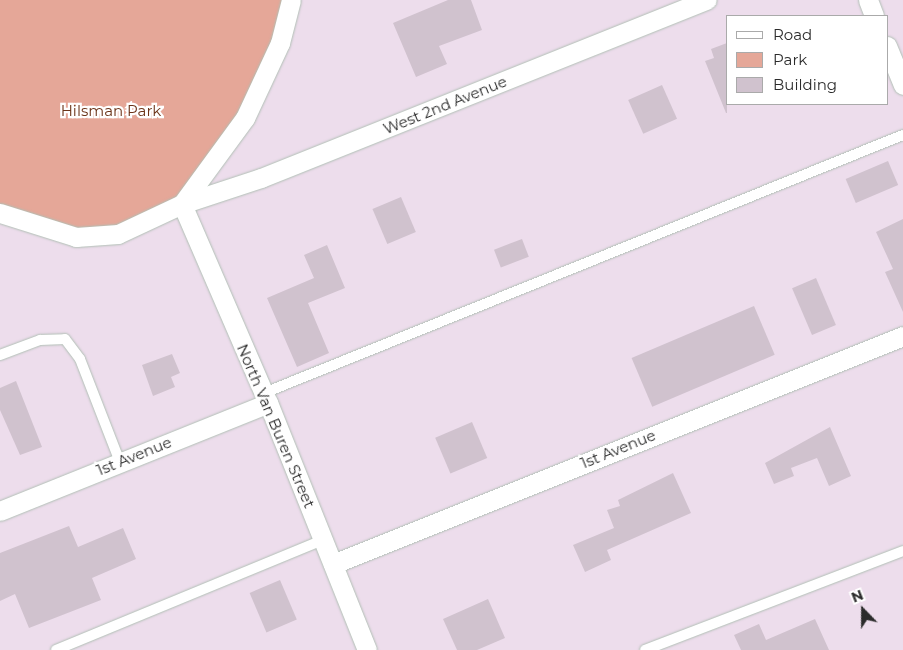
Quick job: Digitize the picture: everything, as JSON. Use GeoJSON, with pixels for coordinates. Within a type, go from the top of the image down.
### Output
{"type":"FeatureCollection","features":[{"type":"Feature","properties":{"kind":"street"},"geometry":{"type":"LineString","coordinates":[[182,204],[245,118],[280,43],[291,0]]}},
{"type":"Feature","properties":{"kind":"street","name":"West 2nd Avenue"},"geometry":{"type":"LineString","coordinates":[[0,213],[76,237],[118,234],[182,204],[261,178],[707,0]]}},
{"type":"Feature","properties":{"kind":"street"},"geometry":{"type":"LineString","coordinates":[[868,0],[874,15]]}},
{"type":"Feature","properties":{"kind":"street"},"geometry":{"type":"LineString","coordinates":[[888,48],[903,85]]}},
{"type":"Feature","properties":{"kind":"street","name":"North Van Buren Street"},"geometry":{"type":"LineString","coordinates":[[182,204],[266,398],[366,650]]}},
{"type":"Feature","properties":{"kind":"street","name":"1st Avenue"},"geometry":{"type":"LineString","coordinates":[[333,564],[903,336]]}},
{"type":"Feature","properties":{"kind":"street","name":"1st Avenue"},"geometry":{"type":"LineString","coordinates":[[0,511],[120,462],[266,398]]}},
{"type":"Feature","properties":{"kind":"lane"},"geometry":{"type":"LineString","coordinates":[[266,398],[903,135]]}},
{"type":"Feature","properties":{"kind":"lane"},"geometry":{"type":"LineString","coordinates":[[0,355],[40,340],[65,339],[80,359],[120,462]]}},
{"type":"Feature","properties":{"kind":"lane"},"geometry":{"type":"LineString","coordinates":[[56,650],[323,540]]}},
{"type":"Feature","properties":{"kind":"lane"},"geometry":{"type":"LineString","coordinates":[[645,650],[903,551]]}},
{"type":"Feature","properties":{"kind":"green space","name":"Hilsman Park"},"geometry":{"type":"Polygon","coordinates":[[[0,0],[289,0],[265,76],[183,200],[118,232],[77,236],[0,211],[0,0]]]}},
{"type":"Feature","properties":{"kind":"building"},"geometry":{"type":"Polygon","coordinates":[[[448,0],[471,0],[482,30],[439,46],[447,64],[416,77],[393,23],[448,0]]]}},
{"type":"Feature","properties":{"kind":"building"},"geometry":{"type":"Polygon","coordinates":[[[726,43],[727,113],[705,61],[714,58],[711,49],[726,43]]]}},
{"type":"Feature","properties":{"kind":"building"},"geometry":{"type":"Polygon","coordinates":[[[662,85],[677,119],[643,134],[628,100],[662,85]]]}},
{"type":"Feature","properties":{"kind":"building"},"geometry":{"type":"Polygon","coordinates":[[[888,161],[898,185],[856,203],[846,179],[888,161]]]}},
{"type":"Feature","properties":{"kind":"building"},"geometry":{"type":"Polygon","coordinates":[[[401,197],[416,232],[387,244],[372,209],[401,197]]]}},
{"type":"Feature","properties":{"kind":"building"},"geometry":{"type":"Polygon","coordinates":[[[903,219],[903,312],[885,272],[893,269],[876,232],[903,219]]]}},
{"type":"Feature","properties":{"kind":"building"},"geometry":{"type":"Polygon","coordinates":[[[522,239],[529,257],[501,267],[494,250],[522,239]]]}},
{"type":"Feature","properties":{"kind":"building"},"geometry":{"type":"Polygon","coordinates":[[[327,245],[345,288],[308,303],[329,353],[297,367],[267,298],[314,278],[304,255],[327,245]]]}},
{"type":"Feature","properties":{"kind":"building"},"geometry":{"type":"Polygon","coordinates":[[[816,278],[836,325],[812,335],[792,288],[816,278]]]}},
{"type":"Feature","properties":{"kind":"building"},"geometry":{"type":"Polygon","coordinates":[[[754,306],[775,355],[652,407],[632,358],[754,306]]]}},
{"type":"Feature","properties":{"kind":"building"},"geometry":{"type":"Polygon","coordinates":[[[172,354],[180,373],[171,377],[175,387],[153,396],[142,365],[172,354]]]}},
{"type":"Feature","properties":{"kind":"building"},"geometry":{"type":"Polygon","coordinates":[[[16,381],[42,447],[20,455],[0,410],[0,388],[16,381]]]}},
{"type":"Feature","properties":{"kind":"building"},"geometry":{"type":"Polygon","coordinates":[[[472,422],[487,458],[450,474],[435,438],[472,422]]]}},
{"type":"Feature","properties":{"kind":"building"},"geometry":{"type":"Polygon","coordinates":[[[830,427],[851,476],[829,486],[817,458],[791,468],[794,476],[774,484],[765,463],[830,427]]]}},
{"type":"Feature","properties":{"kind":"building"},"geometry":{"type":"Polygon","coordinates":[[[673,473],[691,513],[607,550],[611,560],[585,572],[573,545],[614,528],[607,510],[620,506],[618,500],[673,473]]]}},
{"type":"Feature","properties":{"kind":"building"},"geometry":{"type":"Polygon","coordinates":[[[69,526],[78,547],[123,528],[136,559],[92,578],[101,600],[29,628],[15,594],[0,601],[0,553],[69,526]]]}},
{"type":"Feature","properties":{"kind":"building"},"geometry":{"type":"Polygon","coordinates":[[[280,580],[297,620],[266,632],[250,593],[280,580]]]}},
{"type":"Feature","properties":{"kind":"building"},"geometry":{"type":"Polygon","coordinates":[[[488,599],[505,638],[477,650],[457,650],[443,619],[488,599]]]}},
{"type":"Feature","properties":{"kind":"building"},"geometry":{"type":"Polygon","coordinates":[[[815,619],[829,650],[741,650],[734,635],[759,624],[766,640],[815,619]]]}}]}
